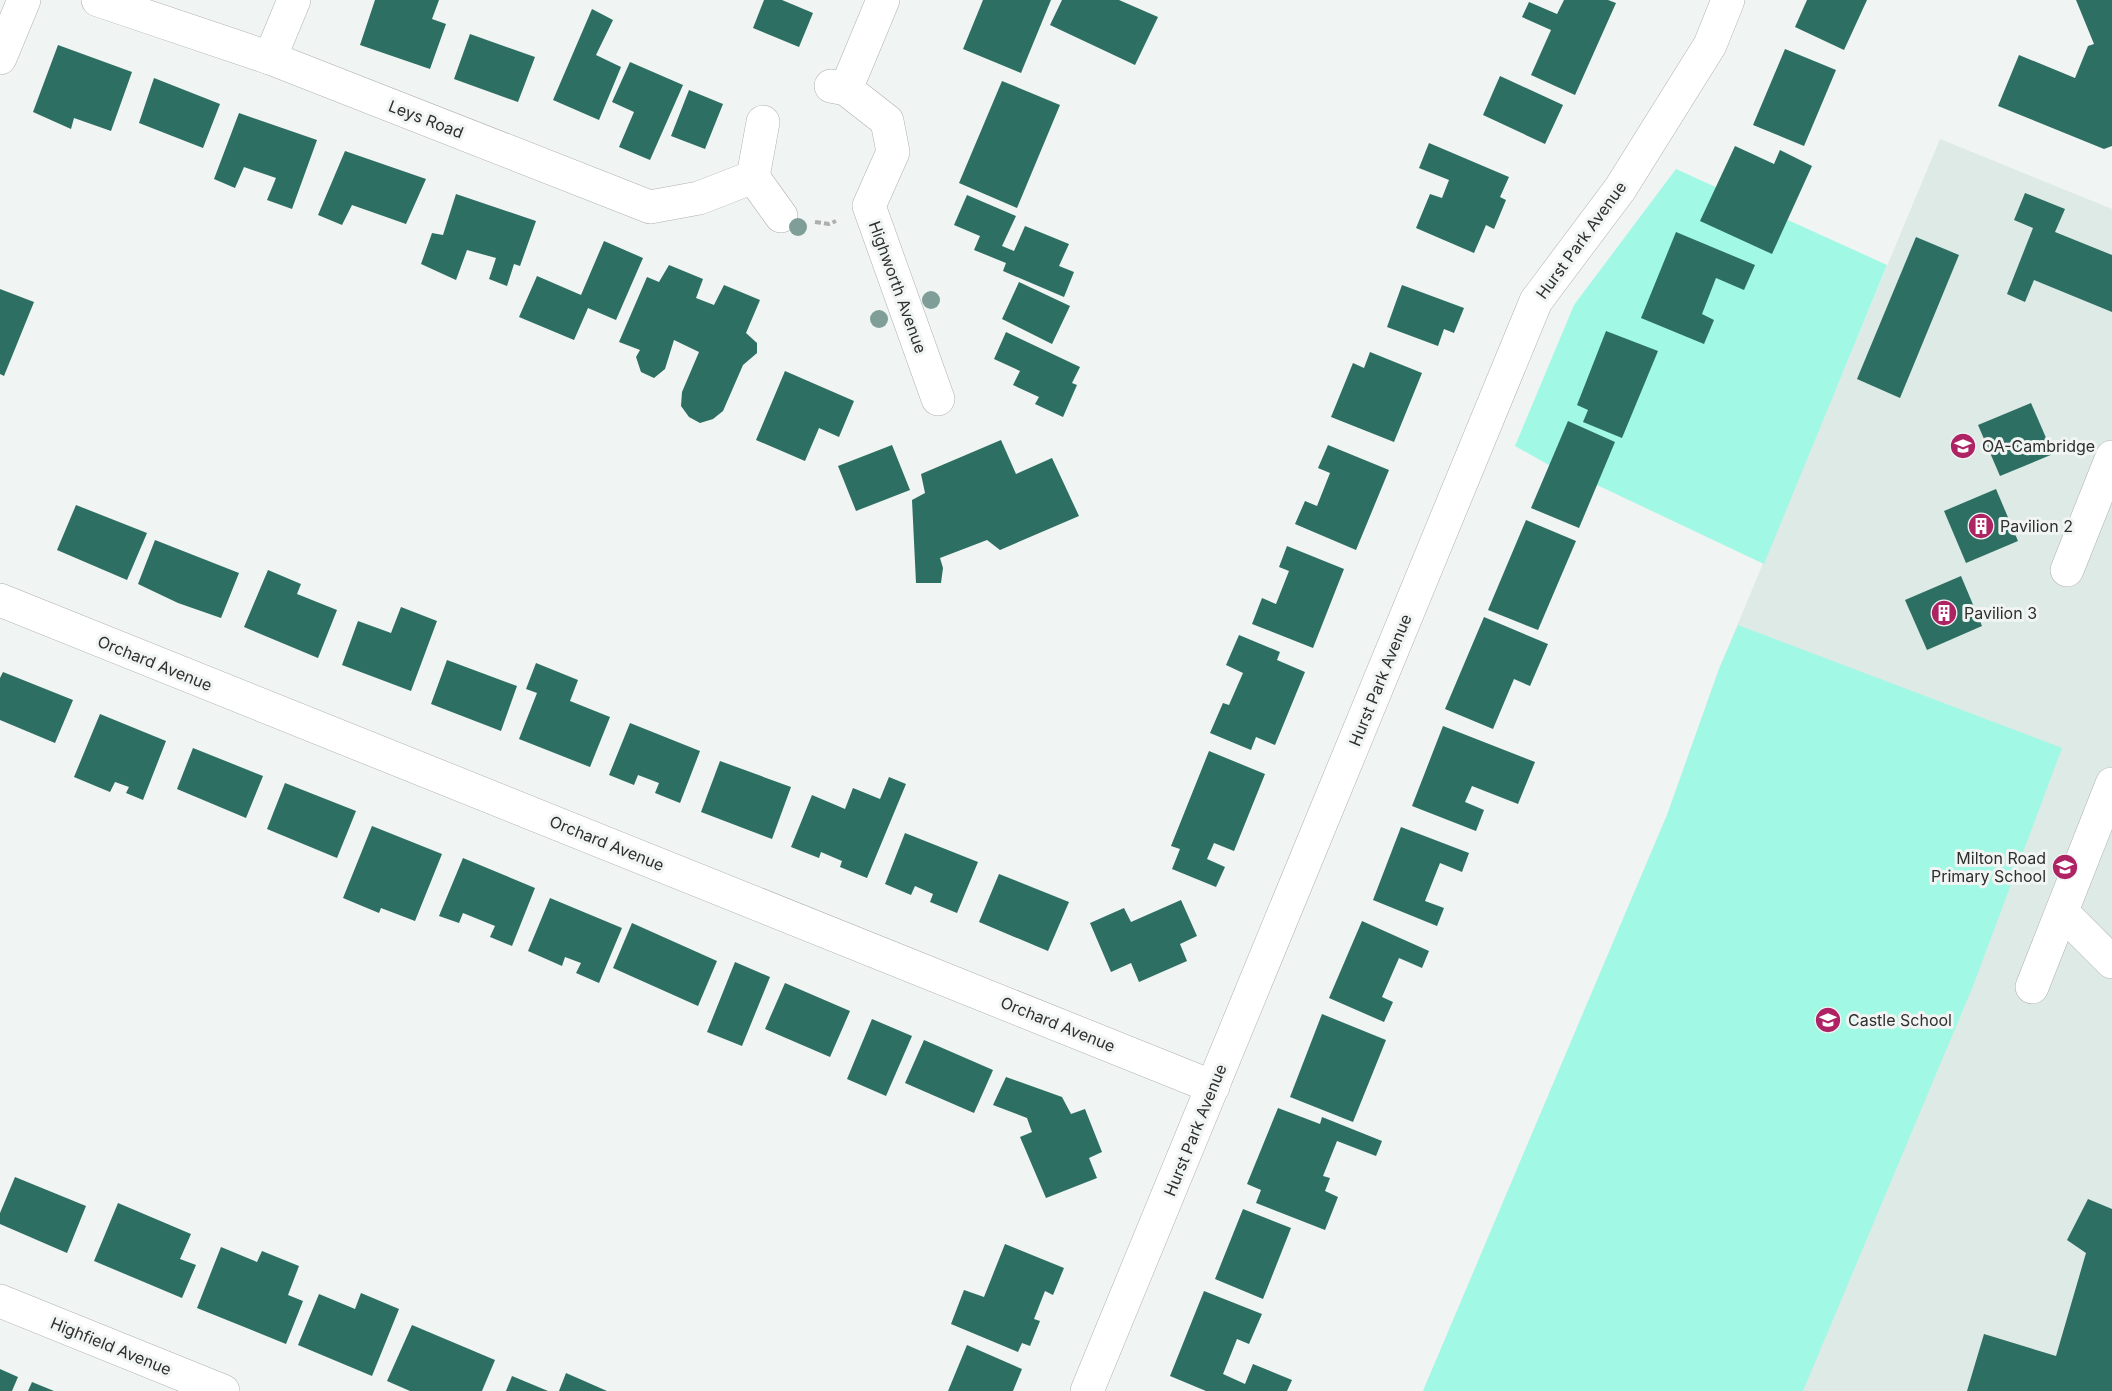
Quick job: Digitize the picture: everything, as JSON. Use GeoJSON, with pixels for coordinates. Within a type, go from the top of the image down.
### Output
{"type":"FeatureCollection","features":[{"type":"Feature","properties":{"kind":"street"},"geometry":{"type":"LineString","coordinates":[[0,58],[24,0]]}},
{"type":"Feature","properties":{"kind":"street","name":"Leys Road"},"geometry":{"type":"LineString","coordinates":[[98,0],[270,58],[650,207],[699,198],[753,177]]}},
{"type":"Feature","properties":{"kind":"street"},"geometry":{"type":"LineString","coordinates":[[270,58],[294,0]]}},
{"type":"Feature","properties":{"kind":"street","name":"Highworth Avenue"},"geometry":{"type":"LineString","coordinates":[[883,0],[838,88],[888,121],[892,152],[869,206],[938,399]]}},
{"type":"Feature","properties":{"kind":"street","name":"Hurst Park Avenue"},"geometry":{"type":"LineString","coordinates":[[1087,1391],[1536,301],[1620,189],[1710,45],[1728,0]]}},
{"type":"Feature","properties":{"kind":"street"},"geometry":{"type":"LineString","coordinates":[[764,122],[753,177],[781,216]]}},
{"type":"Feature","properties":{"kind":"street"},"geometry":{"type":"LineString","coordinates":[[2067,570],[2112,457]]}},
{"type":"Feature","properties":{"kind":"street","name":"Orchard Avenue"},"geometry":{"type":"LineString","coordinates":[[0,600],[1213,1087]]}},
{"type":"Feature","properties":{"kind":"street"},"geometry":{"type":"LineString","coordinates":[[2032,987],[2112,784]]}},
{"type":"Feature","properties":{"kind":"street"},"geometry":{"type":"LineString","coordinates":[[2062,912],[2112,962]]}},
{"type":"Feature","properties":{"kind":"street","name":"Highfield Avenue"},"geometry":{"type":"LineString","coordinates":[[0,1301],[223,1391]]}},
{"type":"Feature","properties":{"kind":"path"},"geometry":{"type":"LineString","coordinates":[[781,216],[829,224],[869,206]]}},
{"type":"Feature","properties":{"kind":"shaded area","name":"Castle School"},"geometry":{"type":"Polygon","coordinates":[[[1940,139],[2112,209],[2112,1391],[1423,1391],[1667,815],[1719,669],[1940,139]]]}},
{"type":"Feature","properties":{"kind":"green space"},"geometry":{"type":"Polygon","coordinates":[[[1676,169],[1887,265],[1764,564],[1597,485],[1549,465],[1515,446],[1574,305],[1676,169]]]}},
{"type":"Feature","properties":{"kind":"green space","name":"Castle School"},"geometry":{"type":"Polygon","coordinates":[[[1738,625],[2062,748],[1973,986],[1803,1391],[1423,1391],[1667,815],[1719,669],[1738,625]]]}},
{"type":"Feature","properties":{"kind":"building"},"geometry":{"type":"Polygon","coordinates":[[[375,0],[439,0],[432,19],[446,24],[430,69],[360,45],[375,0]]]}},
{"type":"Feature","properties":{"kind":"building"},"geometry":{"type":"Polygon","coordinates":[[[764,0],[782,0],[813,13],[799,47],[753,28],[764,0]]]}},
{"type":"Feature","properties":{"kind":"building"},"geometry":{"type":"Polygon","coordinates":[[[983,0],[1051,0],[1021,73],[963,49],[983,0]]]}},
{"type":"Feature","properties":{"kind":"building"},"geometry":{"type":"Polygon","coordinates":[[[1062,0],[1119,0],[1158,17],[1135,65],[1050,25],[1062,0]]]}},
{"type":"Feature","properties":{"kind":"building"},"geometry":{"type":"Polygon","coordinates":[[[1564,0],[1608,0],[1616,3],[1575,95],[1531,75],[1551,30],[1522,17],[1529,2],[1557,14],[1564,0]]]}},
{"type":"Feature","properties":{"kind":"building"},"geometry":{"type":"Polygon","coordinates":[[[1807,0],[1867,0],[1844,50],[1795,27],[1807,0]]]}},
{"type":"Feature","properties":{"kind":"building"},"geometry":{"type":"Polygon","coordinates":[[[2076,0],[2112,0],[2112,146],[2104,149],[1998,106],[2019,55],[2075,78],[2088,46],[2094,44],[2076,0]]]}},
{"type":"Feature","properties":{"kind":"building"},"geometry":{"type":"Polygon","coordinates":[[[592,9],[613,20],[596,55],[621,67],[599,120],[553,100],[592,9]]]}},
{"type":"Feature","properties":{"kind":"building"},"geometry":{"type":"Polygon","coordinates":[[[470,34],[535,57],[518,102],[454,79],[470,34]]]}},
{"type":"Feature","properties":{"kind":"building"},"geometry":{"type":"Polygon","coordinates":[[[58,45],[132,72],[111,131],[74,118],[71,129],[33,112],[58,45]]]}},
{"type":"Feature","properties":{"kind":"building"},"geometry":{"type":"Polygon","coordinates":[[[1785,49],[1836,70],[1804,146],[1753,125],[1785,49]]]}},
{"type":"Feature","properties":{"kind":"building"},"geometry":{"type":"Polygon","coordinates":[[[630,62],[683,85],[650,160],[619,147],[634,112],[612,102],[630,62]]]}},
{"type":"Feature","properties":{"kind":"building"},"geometry":{"type":"Polygon","coordinates":[[[1500,76],[1563,105],[1545,144],[1483,115],[1500,76]]]}},
{"type":"Feature","properties":{"kind":"building"},"geometry":{"type":"Polygon","coordinates":[[[154,78],[220,104],[203,148],[139,123],[154,78]]]}},
{"type":"Feature","properties":{"kind":"building"},"geometry":{"type":"Polygon","coordinates":[[[1002,81],[1060,105],[1017,208],[959,183],[1002,81]]]}},
{"type":"Feature","properties":{"kind":"building"},"geometry":{"type":"Polygon","coordinates":[[[689,90],[723,104],[705,149],[671,136],[689,90]]]}},
{"type":"Feature","properties":{"kind":"building"},"geometry":{"type":"Polygon","coordinates":[[[239,113],[317,140],[292,209],[267,200],[276,178],[244,167],[235,188],[214,179],[239,113]]]}},
{"type":"Feature","properties":{"kind":"building"},"geometry":{"type":"Polygon","coordinates":[[[1429,143],[1509,177],[1500,197],[1506,200],[1494,229],[1486,225],[1474,253],[1416,228],[1430,194],[1442,198],[1449,180],[1419,168],[1429,143]]]}},
{"type":"Feature","properties":{"kind":"building"},"geometry":{"type":"Polygon","coordinates":[[[1735,146],[1774,164],[1780,150],[1812,166],[1772,254],[1700,221],[1735,146]]]}},
{"type":"Feature","properties":{"kind":"building"},"geometry":{"type":"Polygon","coordinates":[[[345,151],[426,179],[406,224],[352,205],[342,225],[318,215],[345,151]]]}},
{"type":"Feature","properties":{"kind":"building"},"geometry":{"type":"Polygon","coordinates":[[[2025,193],[2065,209],[2055,232],[2112,255],[2112,312],[2034,280],[2025,302],[2007,294],[2033,228],[2014,220],[2025,193]]]}},
{"type":"Feature","properties":{"kind":"building"},"geometry":{"type":"Polygon","coordinates":[[[456,194],[536,221],[520,266],[514,264],[507,286],[489,279],[496,258],[467,250],[456,280],[421,264],[432,233],[443,235],[456,194]]]}},
{"type":"Feature","properties":{"kind":"building"},"geometry":{"type":"Polygon","coordinates":[[[967,195],[1016,216],[1002,246],[1014,251],[1025,226],[1069,244],[1059,266],[1074,272],[1064,297],[1003,271],[1006,263],[974,250],[980,236],[954,225],[967,195]]]}},
{"type":"Feature","properties":{"kind":"building"},"geometry":{"type":"Polygon","coordinates":[[[1676,232],[1755,265],[1744,290],[1716,278],[1702,314],[1714,320],[1704,344],[1641,318],[1676,232]]]}},
{"type":"Feature","properties":{"kind":"building"},"geometry":{"type":"Polygon","coordinates":[[[1916,237],[1959,255],[1900,398],[1857,379],[1916,237]]]}},
{"type":"Feature","properties":{"kind":"building"},"geometry":{"type":"Polygon","coordinates":[[[604,241],[643,258],[616,320],[588,308],[574,340],[519,317],[537,276],[581,295],[604,241]]]}},
{"type":"Feature","properties":{"kind":"building"},"geometry":{"type":"Polygon","coordinates":[[[669,265],[703,279],[696,298],[714,305],[724,285],[760,300],[746,333],[757,343],[757,353],[743,365],[723,411],[713,419],[700,423],[689,417],[681,406],[682,392],[699,352],[674,340],[665,369],[654,378],[641,372],[636,357],[640,350],[619,342],[647,277],[659,282],[669,265]]]}},
{"type":"Feature","properties":{"kind":"building"},"geometry":{"type":"Polygon","coordinates":[[[1019,282],[1070,306],[1052,344],[1002,319],[1019,282]]]}},
{"type":"Feature","properties":{"kind":"building"},"geometry":{"type":"Polygon","coordinates":[[[1402,285],[1464,308],[1454,333],[1444,329],[1438,346],[1387,327],[1402,285]]]}},
{"type":"Feature","properties":{"kind":"building"},"geometry":{"type":"Polygon","coordinates":[[[0,289],[34,302],[4,376],[0,374],[0,289]]]}},
{"type":"Feature","properties":{"kind":"building"},"geometry":{"type":"Polygon","coordinates":[[[1606,331],[1658,351],[1622,438],[1583,422],[1588,410],[1577,405],[1606,331]]]}},
{"type":"Feature","properties":{"kind":"building"},"geometry":{"type":"Polygon","coordinates":[[[1006,332],[1080,367],[1072,383],[1077,385],[1063,417],[1035,404],[1039,397],[1013,385],[1020,371],[994,359],[1006,332]]]}},
{"type":"Feature","properties":{"kind":"building"},"geometry":{"type":"Polygon","coordinates":[[[1370,352],[1422,373],[1394,442],[1331,417],[1353,363],[1364,368],[1370,352]]]}},
{"type":"Feature","properties":{"kind":"building"},"geometry":{"type":"Polygon","coordinates":[[[785,371],[854,401],[839,437],[819,428],[805,461],[756,440],[785,371]]]}},
{"type":"Feature","properties":{"kind":"building"},"geometry":{"type":"Polygon","coordinates":[[[2031,403],[2053,454],[2000,476],[1978,425],[2031,403]]]}},
{"type":"Feature","properties":{"kind":"building"},"geometry":{"type":"Polygon","coordinates":[[[1568,421],[1615,442],[1579,528],[1531,508],[1568,421]]]}},
{"type":"Feature","properties":{"kind":"building"},"geometry":{"type":"Polygon","coordinates":[[[1001,440],[1016,474],[1052,458],[1079,516],[1000,550],[987,540],[940,558],[943,568],[941,583],[916,583],[912,500],[925,493],[921,474],[1001,440]]]}},
{"type":"Feature","properties":{"kind":"building"},"geometry":{"type":"Polygon","coordinates":[[[892,445],[910,490],[856,511],[838,466],[892,445]]]}},
{"type":"Feature","properties":{"kind":"building"},"geometry":{"type":"Polygon","coordinates":[[[1328,445],[1389,470],[1356,550],[1295,524],[1305,501],[1317,506],[1330,473],[1318,468],[1328,445]]]}},
{"type":"Feature","properties":{"kind":"building","name":"Pavilion 2"},"geometry":{"type":"Polygon","coordinates":[[[1996,489],[2018,541],[1966,563],[1944,511],[1996,489]]]}},
{"type":"Feature","properties":{"kind":"building"},"geometry":{"type":"Polygon","coordinates":[[[76,505],[147,533],[127,580],[57,550],[76,505]]]}},
{"type":"Feature","properties":{"kind":"building"},"geometry":{"type":"Polygon","coordinates":[[[1526,520],[1576,541],[1538,630],[1488,610],[1526,520]]]}},
{"type":"Feature","properties":{"kind":"building"},"geometry":{"type":"Polygon","coordinates":[[[155,540],[239,573],[221,618],[178,603],[138,584],[155,540]]]}},
{"type":"Feature","properties":{"kind":"building"},"geometry":{"type":"Polygon","coordinates":[[[1287,546],[1344,569],[1313,648],[1252,624],[1262,598],[1276,604],[1289,571],[1279,567],[1287,546]]]}},
{"type":"Feature","properties":{"kind":"building"},"geometry":{"type":"Polygon","coordinates":[[[268,570],[301,584],[297,594],[337,610],[318,658],[244,627],[268,570]]]}},
{"type":"Feature","properties":{"kind":"building","name":"Pavilion 3"},"geometry":{"type":"Polygon","coordinates":[[[1961,576],[1982,626],[1927,650],[1905,600],[1961,576]]]}},
{"type":"Feature","properties":{"kind":"building"},"geometry":{"type":"Polygon","coordinates":[[[401,607],[437,621],[411,691],[342,665],[358,621],[391,633],[401,607]]]}},
{"type":"Feature","properties":{"kind":"building"},"geometry":{"type":"Polygon","coordinates":[[[1484,617],[1548,644],[1530,686],[1514,679],[1493,729],[1445,709],[1484,617]]]}},
{"type":"Feature","properties":{"kind":"building"},"geometry":{"type":"Polygon","coordinates":[[[1239,635],[1280,652],[1277,660],[1305,672],[1275,745],[1256,737],[1251,750],[1210,733],[1223,703],[1229,705],[1243,673],[1226,665],[1239,635]]]}},
{"type":"Feature","properties":{"kind":"building"},"geometry":{"type":"Polygon","coordinates":[[[447,660],[517,686],[501,731],[431,704],[447,660]]]}},
{"type":"Feature","properties":{"kind":"building"},"geometry":{"type":"Polygon","coordinates":[[[536,663],[578,680],[570,701],[610,717],[590,767],[519,739],[537,693],[526,689],[536,663]]]}},
{"type":"Feature","properties":{"kind":"building"},"geometry":{"type":"Polygon","coordinates":[[[3,672],[73,700],[55,743],[0,720],[0,678],[3,672]]]}},
{"type":"Feature","properties":{"kind":"building"},"geometry":{"type":"Polygon","coordinates":[[[100,714],[166,741],[143,800],[126,793],[129,787],[115,782],[110,792],[74,777],[100,714]]]}},
{"type":"Feature","properties":{"kind":"building"},"geometry":{"type":"Polygon","coordinates":[[[630,723],[700,751],[680,803],[655,793],[659,783],[638,775],[634,785],[609,775],[630,723]]]}},
{"type":"Feature","properties":{"kind":"building"},"geometry":{"type":"Polygon","coordinates":[[[1443,726],[1535,762],[1518,804],[1472,786],[1465,802],[1484,810],[1476,831],[1412,806],[1443,726]]]}},
{"type":"Feature","properties":{"kind":"building"},"geometry":{"type":"Polygon","coordinates":[[[193,748],[263,776],[246,818],[177,789],[193,748]]]}},
{"type":"Feature","properties":{"kind":"building"},"geometry":{"type":"Polygon","coordinates":[[[1209,751],[1265,774],[1234,851],[1214,843],[1207,859],[1225,867],[1216,887],[1172,869],[1180,849],[1171,846],[1209,751]]]}},
{"type":"Feature","properties":{"kind":"building"},"geometry":{"type":"Polygon","coordinates":[[[720,761],[791,787],[772,839],[701,812],[720,761]]]}},
{"type":"Feature","properties":{"kind":"building"},"geometry":{"type":"Polygon","coordinates":[[[889,777],[906,784],[867,878],[840,867],[842,861],[821,852],[819,858],[791,847],[812,795],[845,809],[853,788],[880,799],[889,777]]]}},
{"type":"Feature","properties":{"kind":"building"},"geometry":{"type":"Polygon","coordinates":[[[285,783],[356,811],[337,858],[267,829],[285,783]]]}},
{"type":"Feature","properties":{"kind":"building"},"geometry":{"type":"Polygon","coordinates":[[[372,826],[442,854],[415,921],[381,908],[379,913],[343,898],[372,826]]]}},
{"type":"Feature","properties":{"kind":"building"},"geometry":{"type":"Polygon","coordinates":[[[1401,827],[1469,853],[1462,872],[1440,863],[1425,901],[1444,908],[1437,926],[1373,900],[1401,827]]]}},
{"type":"Feature","properties":{"kind":"building"},"geometry":{"type":"Polygon","coordinates":[[[905,833],[978,862],[957,913],[930,902],[933,894],[915,886],[911,895],[885,884],[905,833]]]}},
{"type":"Feature","properties":{"kind":"building"},"geometry":{"type":"Polygon","coordinates":[[[463,858],[535,888],[512,946],[490,937],[495,926],[463,913],[459,923],[439,916],[463,858]]]}},
{"type":"Feature","properties":{"kind":"building"},"geometry":{"type":"Polygon","coordinates":[[[999,874],[1069,902],[1048,951],[979,922],[999,874]]]}},
{"type":"Feature","properties":{"kind":"building"},"geometry":{"type":"Polygon","coordinates":[[[550,898],[622,928],[599,983],[576,973],[581,963],[565,957],[562,966],[528,951],[550,898]]]}},
{"type":"Feature","properties":{"kind":"building"},"geometry":{"type":"Polygon","coordinates":[[[1181,900],[1197,936],[1180,944],[1187,961],[1139,982],[1131,963],[1111,972],[1090,923],[1124,908],[1131,922],[1181,900]]]}},
{"type":"Feature","properties":{"kind":"building"},"geometry":{"type":"Polygon","coordinates":[[[1362,921],[1429,951],[1422,968],[1399,958],[1382,997],[1393,1002],[1384,1022],[1329,998],[1362,921]]]}},
{"type":"Feature","properties":{"kind":"building"},"geometry":{"type":"Polygon","coordinates":[[[632,923],[717,961],[698,1006],[613,968],[632,923]]]}},
{"type":"Feature","properties":{"kind":"building"},"geometry":{"type":"Polygon","coordinates":[[[735,962],[770,977],[742,1046],[707,1032],[735,962]]]}},
{"type":"Feature","properties":{"kind":"building"},"geometry":{"type":"Polygon","coordinates":[[[785,983],[850,1011],[830,1057],[765,1029],[785,983]]]}},
{"type":"Feature","properties":{"kind":"building"},"geometry":{"type":"Polygon","coordinates":[[[1322,1014],[1386,1040],[1353,1122],[1290,1097],[1322,1014]]]}},
{"type":"Feature","properties":{"kind":"building"},"geometry":{"type":"Polygon","coordinates":[[[872,1019],[912,1036],[886,1096],[847,1079],[872,1019]]]}},
{"type":"Feature","properties":{"kind":"building"},"geometry":{"type":"Polygon","coordinates":[[[924,1040],[993,1070],[974,1113],[905,1083],[924,1040]]]}},
{"type":"Feature","properties":{"kind":"building"},"geometry":{"type":"Polygon","coordinates":[[[1006,1077],[1062,1097],[1071,1114],[1085,1109],[1102,1152],[1089,1158],[1097,1178],[1046,1198],[1020,1137],[1032,1132],[1027,1118],[993,1105],[1006,1077]]]}},
{"type":"Feature","properties":{"kind":"building"},"geometry":{"type":"Polygon","coordinates":[[[1278,1108],[1320,1124],[1322,1117],[1382,1141],[1376,1156],[1337,1141],[1323,1176],[1330,1178],[1325,1191],[1338,1197],[1325,1230],[1256,1203],[1261,1190],[1247,1184],[1278,1108]]]}},
{"type":"Feature","properties":{"kind":"building"},"geometry":{"type":"Polygon","coordinates":[[[15,1177],[86,1206],[67,1253],[0,1224],[0,1213],[15,1177]]]}},
{"type":"Feature","properties":{"kind":"building"},"geometry":{"type":"Polygon","coordinates":[[[2088,1199],[2112,1209],[2112,1391],[1967,1391],[1984,1334],[2056,1356],[2086,1253],[2067,1240],[2088,1199]]]}},
{"type":"Feature","properties":{"kind":"building"},"geometry":{"type":"Polygon","coordinates":[[[118,1203],[191,1234],[180,1259],[196,1265],[182,1298],[94,1261],[118,1203]]]}},
{"type":"Feature","properties":{"kind":"building"},"geometry":{"type":"Polygon","coordinates":[[[1243,1209],[1291,1228],[1263,1299],[1215,1279],[1243,1209]]]}},
{"type":"Feature","properties":{"kind":"building"},"geometry":{"type":"Polygon","coordinates":[[[1005,1244],[1064,1268],[1053,1295],[1045,1291],[1034,1319],[1040,1321],[1030,1346],[1022,1343],[1018,1352],[951,1324],[964,1290],[984,1297],[1005,1244]]]}},
{"type":"Feature","properties":{"kind":"building"},"geometry":{"type":"Polygon","coordinates":[[[221,1247],[257,1262],[262,1251],[299,1266],[288,1295],[303,1301],[286,1344],[197,1308],[221,1247]]]}},
{"type":"Feature","properties":{"kind":"building"},"geometry":{"type":"Polygon","coordinates":[[[1204,1291],[1262,1314],[1249,1344],[1237,1339],[1223,1374],[1245,1384],[1253,1364],[1292,1380],[1287,1391],[1206,1391],[1170,1376],[1204,1291]]]}},
{"type":"Feature","properties":{"kind":"building"},"geometry":{"type":"Polygon","coordinates":[[[361,1293],[399,1309],[372,1376],[298,1345],[319,1294],[355,1309],[361,1293]]]}},
{"type":"Feature","properties":{"kind":"building"},"geometry":{"type":"Polygon","coordinates":[[[412,1325],[495,1360],[482,1391],[410,1391],[387,1381],[412,1325]]]}},
{"type":"Feature","properties":{"kind":"building"},"geometry":{"type":"Polygon","coordinates":[[[967,1345],[1022,1369],[1013,1391],[948,1391],[967,1345]]]}},
{"type":"Feature","properties":{"kind":"building"},"geometry":{"type":"Polygon","coordinates":[[[0,1369],[18,1377],[12,1391],[0,1391],[0,1369]]]}},
{"type":"Feature","properties":{"kind":"building"},"geometry":{"type":"Polygon","coordinates":[[[566,1373],[607,1391],[559,1391],[566,1373]]]}},
{"type":"Feature","properties":{"kind":"building"},"geometry":{"type":"Polygon","coordinates":[[[512,1376],[548,1391],[506,1391],[512,1376]]]}},
{"type":"Feature","properties":{"kind":"building"},"geometry":{"type":"Polygon","coordinates":[[[32,1382],[54,1391],[28,1391],[32,1382]]]}},
{"type":"Feature","properties":{"kind":"place","name":"OA-Cambridge"},"geometry":{"type":"Point","coordinates":[1963,446]}},
{"type":"Feature","properties":{"kind":"place","name":"Pavilion 2"},"geometry":{"type":"Point","coordinates":[1981,526]}},
{"type":"Feature","properties":{"kind":"place","name":"Pavilion 3"},"geometry":{"type":"Point","coordinates":[1944,613]}},
{"type":"Feature","properties":{"kind":"place","name":"Milton Road Primary School"},"geometry":{"type":"Point","coordinates":[2065,867]}},
{"type":"Feature","properties":{"kind":"place","name":"Castle School"},"geometry":{"type":"Point","coordinates":[1828,1020]}}]}
